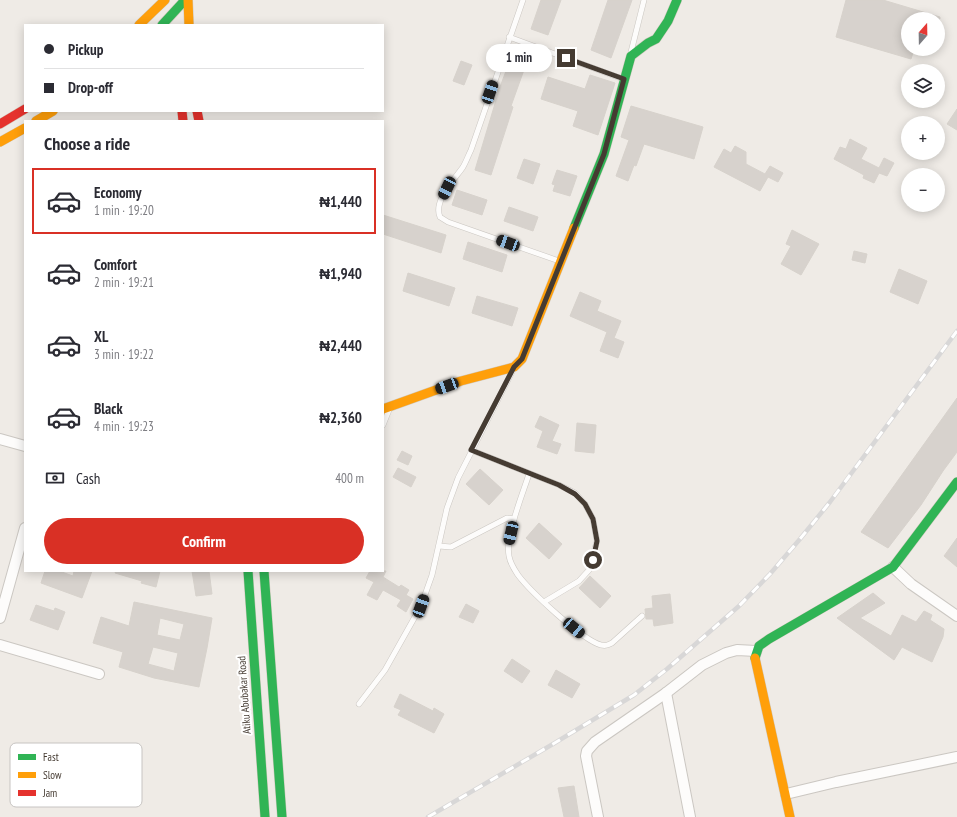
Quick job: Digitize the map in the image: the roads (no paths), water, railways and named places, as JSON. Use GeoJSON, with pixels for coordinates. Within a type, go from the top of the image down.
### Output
{"type":"FeatureCollection","features":[{"type":"Feature","properties":{"kind":"street"},"geometry":{"type":"LineString","coordinates":[[140,24],[166,0],[173,14],[174,24]]}},
{"type":"Feature","properties":{"kind":"street"},"geometry":{"type":"LineString","coordinates":[[163,24],[186,0]]}},
{"type":"Feature","properties":{"kind":"street"},"geometry":{"type":"LineString","coordinates":[[186,0],[189,24]]}},
{"type":"Feature","properties":{"kind":"street"},"geometry":{"type":"LineString","coordinates":[[386,408],[461,381],[514,367],[522,359],[604,154],[631,56],[648,43],[656,40],[668,21],[677,0]]}},
{"type":"Feature","properties":{"kind":"street"},"geometry":{"type":"LineString","coordinates":[[0,124],[24,110]]}},
{"type":"Feature","properties":{"kind":"street"},"geometry":{"type":"LineString","coordinates":[[38,120],[51,112]]}},
{"type":"Feature","properties":{"kind":"street"},"geometry":{"type":"LineString","coordinates":[[0,142],[24,129]]}},
{"type":"Feature","properties":{"kind":"street"},"geometry":{"type":"LineString","coordinates":[[0,439],[24,446]]}},
{"type":"Feature","properties":{"kind":"street"},"geometry":{"type":"LineString","coordinates":[[790,817],[755,656],[756,651],[759,646],[769,639],[893,567],[957,482]]}},
{"type":"Feature","properties":{"kind":"street"},"geometry":{"type":"LineString","coordinates":[[0,618],[24,531]]}},
{"type":"Feature","properties":{"kind":"street"},"geometry":{"type":"LineString","coordinates":[[893,567],[910,584],[957,616]]}},
{"type":"Feature","properties":{"kind":"street","name":"Atiku Abubakar Road"},"geometry":{"type":"LineString","coordinates":[[248,572],[265,817]]}},
{"type":"Feature","properties":{"kind":"street"},"geometry":{"type":"LineString","coordinates":[[264,572],[269,621],[282,817]]}},
{"type":"Feature","properties":{"kind":"street"},"geometry":{"type":"LineString","coordinates":[[0,578],[10,580]]}},
{"type":"Feature","properties":{"kind":"street"},"geometry":{"type":"LineString","coordinates":[[0,645],[99,674]]}},
{"type":"Feature","properties":{"kind":"street"},"geometry":{"type":"LineString","coordinates":[[598,817],[586,756],[587,751],[595,742],[666,693],[702,665],[726,652],[737,650],[756,651]]}},
{"type":"Feature","properties":{"kind":"street"},"geometry":{"type":"LineString","coordinates":[[666,693],[690,817]]}},
{"type":"Feature","properties":{"kind":"street"},"geometry":{"type":"LineString","coordinates":[[786,794],[957,757]]}},
{"type":"Feature","properties":{"kind":"lane"},"geometry":{"type":"LineString","coordinates":[[523,0],[471,150],[463,166],[447,188],[440,202],[438,211],[440,217],[448,222],[560,262]]}},
{"type":"Feature","properties":{"kind":"lane"},"geometry":{"type":"LineString","coordinates":[[631,56],[644,0]]}},
{"type":"Feature","properties":{"kind":"lane"},"geometry":{"type":"LineString","coordinates":[[509,37],[624,79]]}},
{"type":"Feature","properties":{"kind":"lane"},"geometry":{"type":"LineString","coordinates":[[359,704],[385,670],[421,606],[432,575],[447,508],[458,478],[514,367]]}},
{"type":"Feature","properties":{"kind":"lane"},"geometry":{"type":"LineString","coordinates":[[384,419],[386,408]]}},
{"type":"Feature","properties":{"kind":"lane"},"geometry":{"type":"LineString","coordinates":[[471,450],[559,485],[575,494],[585,504],[593,519],[597,541],[589,570],[579,581],[544,602]]}},
{"type":"Feature","properties":{"kind":"lane"},"geometry":{"type":"LineString","coordinates":[[529,474],[514,520],[509,541],[508,554],[510,562],[526,584],[544,602],[585,636],[601,645],[607,646],[612,643],[642,616]]}},
{"type":"Feature","properties":{"kind":"lane"},"geometry":{"type":"LineString","coordinates":[[439,546],[451,547],[507,518],[514,520]]}},
{"type":"Feature","properties":{"kind":"railway"},"geometry":{"type":"LineString","coordinates":[[428,817],[634,695],[667,669],[739,606],[770,574],[830,502],[957,331]]}}]}
